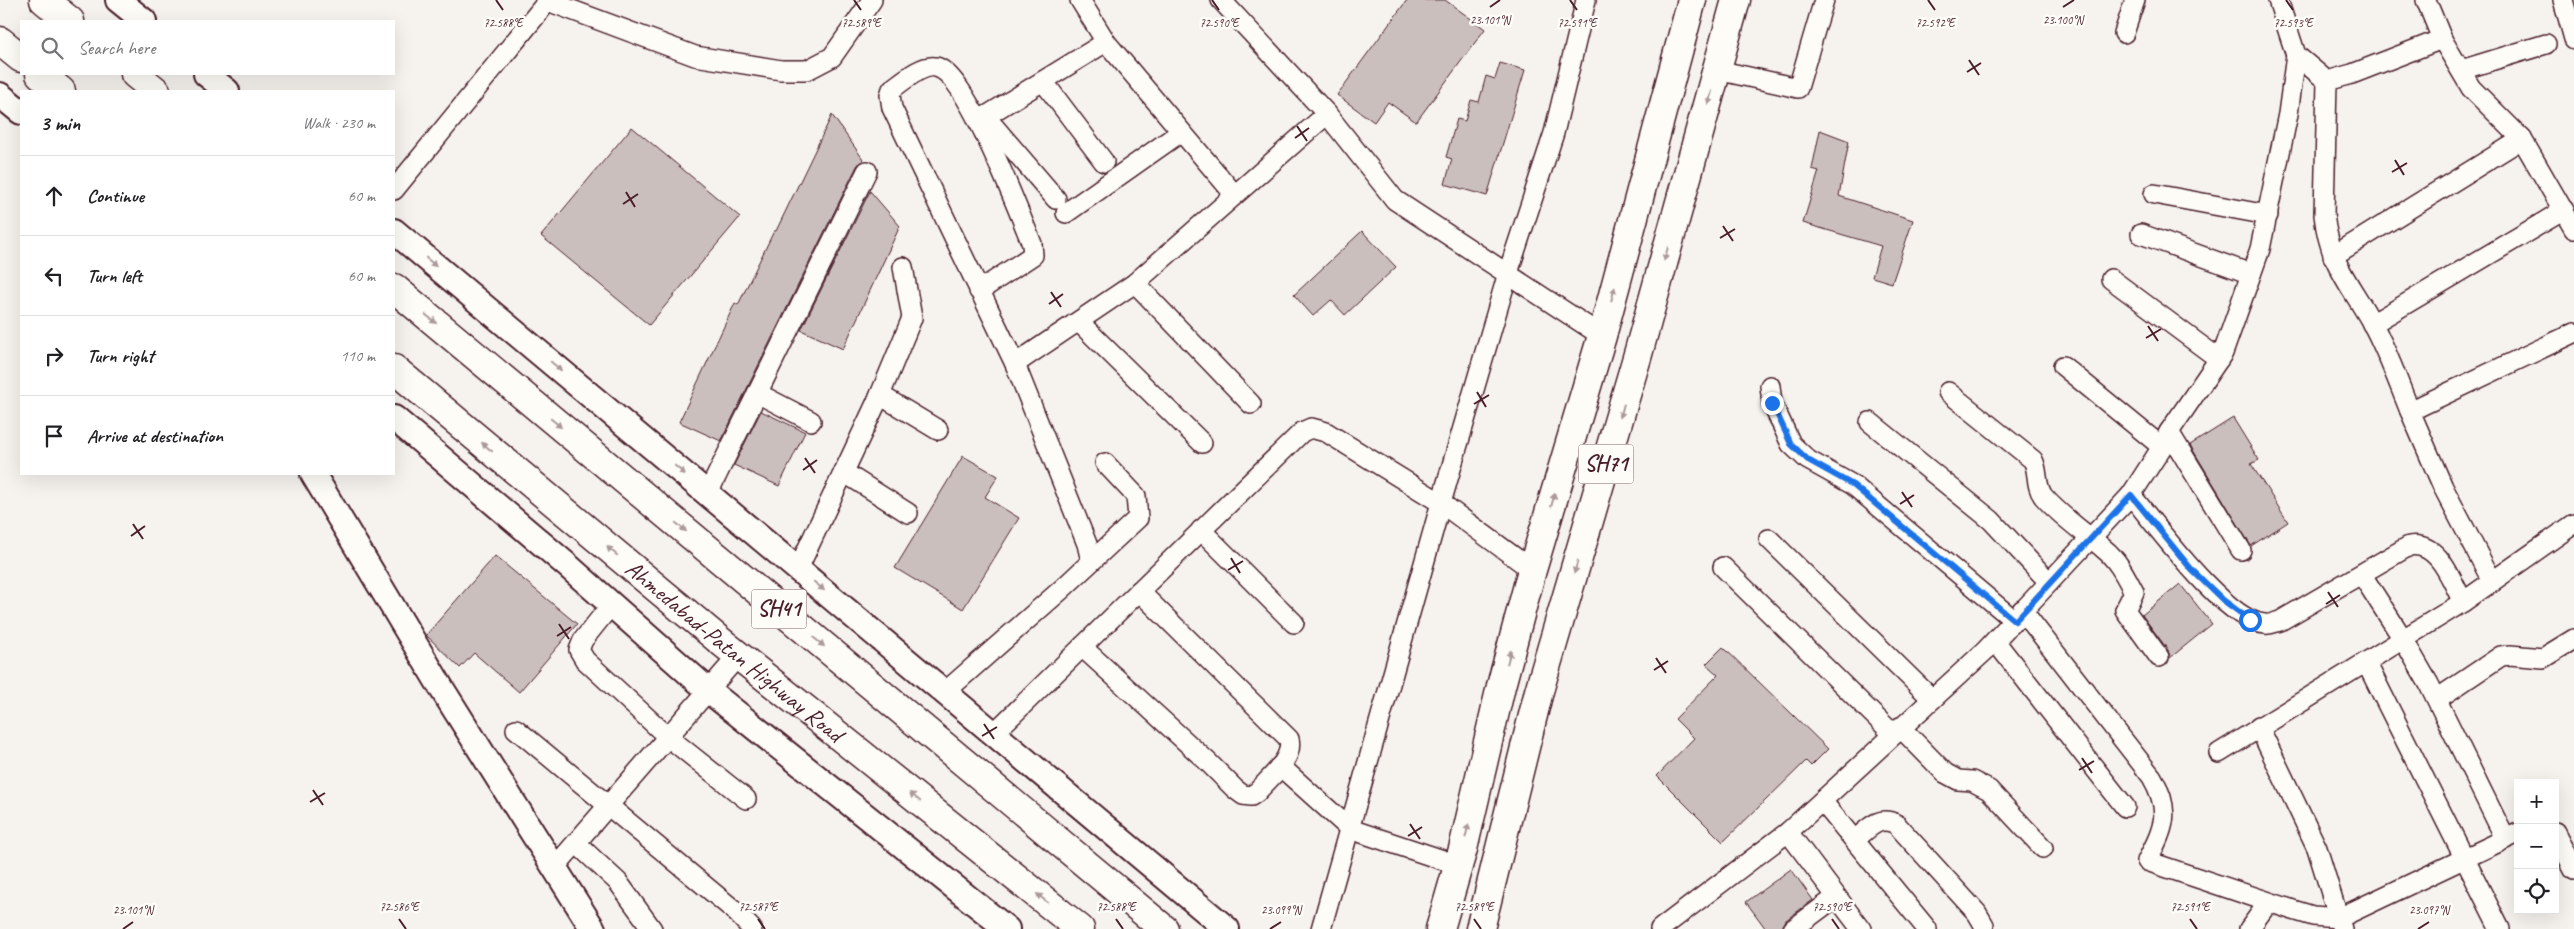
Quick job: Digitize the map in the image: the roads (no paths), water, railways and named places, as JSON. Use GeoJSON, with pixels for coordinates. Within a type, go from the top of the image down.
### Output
{"type":"FeatureCollection","features":[{"type":"Feature","properties":{"kind":"main road"},"geometry":{"type":"LineString","coordinates":[[44,0],[69,20]]}},
{"type":"Feature","properties":{"kind":"main road","name":"SH71"},"geometry":{"type":"LineString","coordinates":[[1440,929],[1458,865],[1501,686],[1532,570],[1602,336],[1692,0]]}},
{"type":"Feature","properties":{"kind":"main road","name":"SH71"},"geometry":{"type":"LineString","coordinates":[[1480,929],[1539,691],[1638,354],[1736,0]]}},
{"type":"Feature","properties":{"kind":"main road"},"geometry":{"type":"LineString","coordinates":[[0,41],[20,57]]}},
{"type":"Feature","properties":{"kind":"main road"},"geometry":{"type":"LineString","coordinates":[[41,75],[60,90]]}},
{"type":"Feature","properties":{"kind":"main road"},"geometry":{"type":"LineString","coordinates":[[136,75],[155,90]]}},
{"type":"Feature","properties":{"kind":"main road","name":"SH41"},"geometry":{"type":"LineString","coordinates":[[395,289],[1164,929]]}},
{"type":"Feature","properties":{"kind":"main road","name":"Ahmedabad-Patan Highway Road"},"geometry":{"type":"LineString","coordinates":[[395,369],[739,655],[1080,929]]}},
{"type":"Feature","properties":{"kind":"main road"},"geometry":{"type":"LineString","coordinates":[[1501,686],[1539,691]]}},
{"type":"Feature","properties":{"kind":"street"},"geometry":{"type":"LineString","coordinates":[[118,0],[143,20]]}},
{"type":"Feature","properties":{"kind":"street"},"geometry":{"type":"LineString","coordinates":[[395,189],[546,1],[695,56],[780,70],[807,70],[832,57],[872,0]]}},
{"type":"Feature","properties":{"kind":"street"},"geometry":{"type":"LineString","coordinates":[[1080,0],[1106,42],[1234,194]]}},
{"type":"Feature","properties":{"kind":"street"},"geometry":{"type":"LineString","coordinates":[[1221,0],[1327,114],[1396,200],[1602,336]]}},
{"type":"Feature","properties":{"kind":"street"},"geometry":{"type":"LineString","coordinates":[[1321,929],[1440,503],[1508,273],[1554,133],[1586,0]]}},
{"type":"Feature","properties":{"kind":"street"},"geometry":{"type":"LineString","coordinates":[[1718,70],[1798,88],[1824,0]]}},
{"type":"Feature","properties":{"kind":"street"},"geometry":{"type":"LineString","coordinates":[[2124,33],[2135,0]]}},
{"type":"Feature","properties":{"kind":"street"},"geometry":{"type":"LineString","coordinates":[[1660,929],[1788,832],[1995,641],[2131,495],[2219,359],[2260,249],[2288,114],[2296,55],[2278,0]]}},
{"type":"Feature","properties":{"kind":"street"},"geometry":{"type":"LineString","coordinates":[[2426,0],[2442,39],[2461,70],[2480,98],[2510,124],[2522,139],[2574,229]]}},
{"type":"Feature","properties":{"kind":"street"},"geometry":{"type":"LineString","coordinates":[[2563,0],[2574,39]]}},
{"type":"Feature","properties":{"kind":"street"},"geometry":{"type":"LineString","coordinates":[[2327,81],[2352,74],[2442,39]]}},
{"type":"Feature","properties":{"kind":"street"},"geometry":{"type":"LineString","coordinates":[[982,118],[1106,42]]}},
{"type":"Feature","properties":{"kind":"street"},"geometry":{"type":"LineString","coordinates":[[2461,70],[2546,44]]}},
{"type":"Feature","properties":{"kind":"street"},"geometry":{"type":"LineString","coordinates":[[2296,55],[2327,81]]}},
{"type":"Feature","properties":{"kind":"street"},"geometry":{"type":"LineString","coordinates":[[1091,561],[1087,544],[1015,364],[892,108],[890,95],[892,89],[922,70],[935,67],[946,72],[982,118],[1061,206],[1181,132]]}},
{"type":"Feature","properties":{"kind":"street"},"geometry":{"type":"LineString","coordinates":[[207,75],[226,90]]}},
{"type":"Feature","properties":{"kind":"street"},"geometry":{"type":"LineString","coordinates":[[1043,81],[1104,162]]}},
{"type":"Feature","properties":{"kind":"street"},"geometry":{"type":"LineString","coordinates":[[2327,81],[2324,215],[2333,256],[2342,276],[2372,324],[2443,487],[2492,581]]}},
{"type":"Feature","properties":{"kind":"street"},"geometry":{"type":"LineString","coordinates":[[0,95],[20,111]]}},
{"type":"Feature","properties":{"kind":"street"},"geometry":{"type":"LineString","coordinates":[[1015,364],[1135,283],[1327,114]]}},
{"type":"Feature","properties":{"kind":"street"},"geometry":{"type":"LineString","coordinates":[[979,291],[1033,255],[1032,244],[982,118]]}},
{"type":"Feature","properties":{"kind":"street"},"geometry":{"type":"LineString","coordinates":[[2333,256],[2522,139]]}},
{"type":"Feature","properties":{"kind":"street"},"geometry":{"type":"LineString","coordinates":[[708,493],[867,171]]}},
{"type":"Feature","properties":{"kind":"street"},"geometry":{"type":"LineString","coordinates":[[2154,194],[2268,215]]}},
{"type":"Feature","properties":{"kind":"street"},"geometry":{"type":"LineString","coordinates":[[2372,324],[2564,210]]}},
{"type":"Feature","properties":{"kind":"street"},"geometry":{"type":"LineString","coordinates":[[395,232],[1227,929]]}},
{"type":"Feature","properties":{"kind":"street"},"geometry":{"type":"LineString","coordinates":[[2141,234],[2251,274]]}},
{"type":"Feature","properties":{"kind":"street"},"geometry":{"type":"LineString","coordinates":[[798,569],[880,395],[912,318],[903,267]]}},
{"type":"Feature","properties":{"kind":"street"},"geometry":{"type":"LineString","coordinates":[[2111,279],[2219,359]]}},
{"type":"Feature","properties":{"kind":"street"},"geometry":{"type":"LineString","coordinates":[[1135,283],[1251,404]]}},
{"type":"Feature","properties":{"kind":"street"},"geometry":{"type":"LineString","coordinates":[[1079,322],[1202,443]]}},
{"type":"Feature","properties":{"kind":"street"},"geometry":{"type":"LineString","coordinates":[[2410,411],[2574,333]]}},
{"type":"Feature","properties":{"kind":"street"},"geometry":{"type":"LineString","coordinates":[[2063,366],[2165,440],[2241,550]]}},
{"type":"Feature","properties":{"kind":"street"},"geometry":{"type":"LineString","coordinates":[[1770,386],[1772,403],[1791,444],[1808,460],[1853,485],[2019,615],[2152,777],[2161,793],[2165,812],[2162,832],[2147,862],[2268,903],[2341,923],[2463,858],[2511,835],[2404,638],[2362,575]]}},
{"type":"Feature","properties":{"kind":"street"},"geometry":{"type":"LineString","coordinates":[[1948,392],[2034,460],[2038,469],[2037,480],[2043,495],[2090,539],[2105,549],[2125,574],[2134,592],[2125,610],[2159,657]]}},
{"type":"Feature","properties":{"kind":"street"},"geometry":{"type":"LineString","coordinates":[[757,393],[811,421]]}},
{"type":"Feature","properties":{"kind":"street"},"geometry":{"type":"LineString","coordinates":[[880,395],[938,430]]}},
{"type":"Feature","properties":{"kind":"street"},"geometry":{"type":"LineString","coordinates":[[395,419],[709,690],[1007,929]]}},
{"type":"Feature","properties":{"kind":"street"},"geometry":{"type":"LineString","coordinates":[[1870,422],[1991,520],[2049,582]]}},
{"type":"Feature","properties":{"kind":"street"},"geometry":{"type":"LineString","coordinates":[[994,733],[1302,432],[1311,428],[1326,432],[1440,503],[1532,570]]}},
{"type":"Feature","properties":{"kind":"street"},"geometry":{"type":"LineString","coordinates":[[945,692],[1138,518],[1136,496],[1105,463]]}},
{"type":"Feature","properties":{"kind":"street"},"geometry":{"type":"LineString","coordinates":[[844,473],[908,513]]}},
{"type":"Feature","properties":{"kind":"street"},"geometry":{"type":"LineString","coordinates":[[314,475],[442,689],[592,929]]}},
{"type":"Feature","properties":{"kind":"street"},"geometry":{"type":"LineString","coordinates":[[2131,495],[2192,570],[2223,600],[2250,620],[2266,624],[2280,621],[2409,546],[2419,544],[2437,554],[2463,602]]}},
{"type":"Feature","properties":{"kind":"street"},"geometry":{"type":"LineString","coordinates":[[2219,753],[2463,602],[2574,524]]}},
{"type":"Feature","properties":{"kind":"street"},"geometry":{"type":"LineString","coordinates":[[1201,530],[1294,623]]}},
{"type":"Feature","properties":{"kind":"street"},"geometry":{"type":"LineString","coordinates":[[1769,539],[1932,699]]}},
{"type":"Feature","properties":{"kind":"street"},"geometry":{"type":"LineString","coordinates":[[1723,568],[1897,731],[1945,773],[1958,780],[1972,781],[1989,790],[2044,848]]}},
{"type":"Feature","properties":{"kind":"street"},"geometry":{"type":"LineString","coordinates":[[1082,647],[1243,795],[1251,796],[1258,792],[1292,749],[1289,739],[1139,591]]}},
{"type":"Feature","properties":{"kind":"street"},"geometry":{"type":"LineString","coordinates":[[611,605],[583,640],[579,650],[585,660],[668,737],[746,799]]}},
{"type":"Feature","properties":{"kind":"street"},"geometry":{"type":"LineString","coordinates":[[2437,699],[2501,656],[2543,658],[2574,639]]}},
{"type":"Feature","properties":{"kind":"street"},"geometry":{"type":"LineString","coordinates":[[1995,641],[2125,808]]}},
{"type":"Feature","properties":{"kind":"street"},"geometry":{"type":"LineString","coordinates":[[554,868],[739,655]]}},
{"type":"Feature","properties":{"kind":"street"},"geometry":{"type":"LineString","coordinates":[[2366,662],[2420,767],[2493,927]]}},
{"type":"Feature","properties":{"kind":"street"},"geometry":{"type":"LineString","coordinates":[[2259,727],[2317,848],[2341,923]]}},
{"type":"Feature","properties":{"kind":"street"},"geometry":{"type":"LineString","coordinates":[[516,729],[734,910],[752,929]]}},
{"type":"Feature","properties":{"kind":"street"},"geometry":{"type":"LineString","coordinates":[[1280,766],[1350,829],[1458,865]]}},
{"type":"Feature","properties":{"kind":"street"},"geometry":{"type":"LineString","coordinates":[[1822,800],[1856,839],[1927,929]]}},
{"type":"Feature","properties":{"kind":"street"},"geometry":{"type":"LineString","coordinates":[[1856,839],[1878,821],[1888,819],[1896,824],[1976,913],[1984,925],[1984,929]]}},
{"type":"Feature","properties":{"kind":"street"},"geometry":{"type":"LineString","coordinates":[[1788,832],[1861,929]]}},
{"type":"Feature","properties":{"kind":"street"},"geometry":{"type":"LineString","coordinates":[[2559,840],[2574,869]]}},
{"type":"Feature","properties":{"kind":"street"},"geometry":{"type":"LineString","coordinates":[[576,843],[618,882],[652,929]]}},
{"type":"Feature","properties":{"kind":"street"},"geometry":{"type":"LineString","coordinates":[[1793,929],[1836,896]]}},
{"type":"Feature","properties":{"kind":"street"},"geometry":{"type":"LineString","coordinates":[[2249,929],[2268,903]]}}]}
